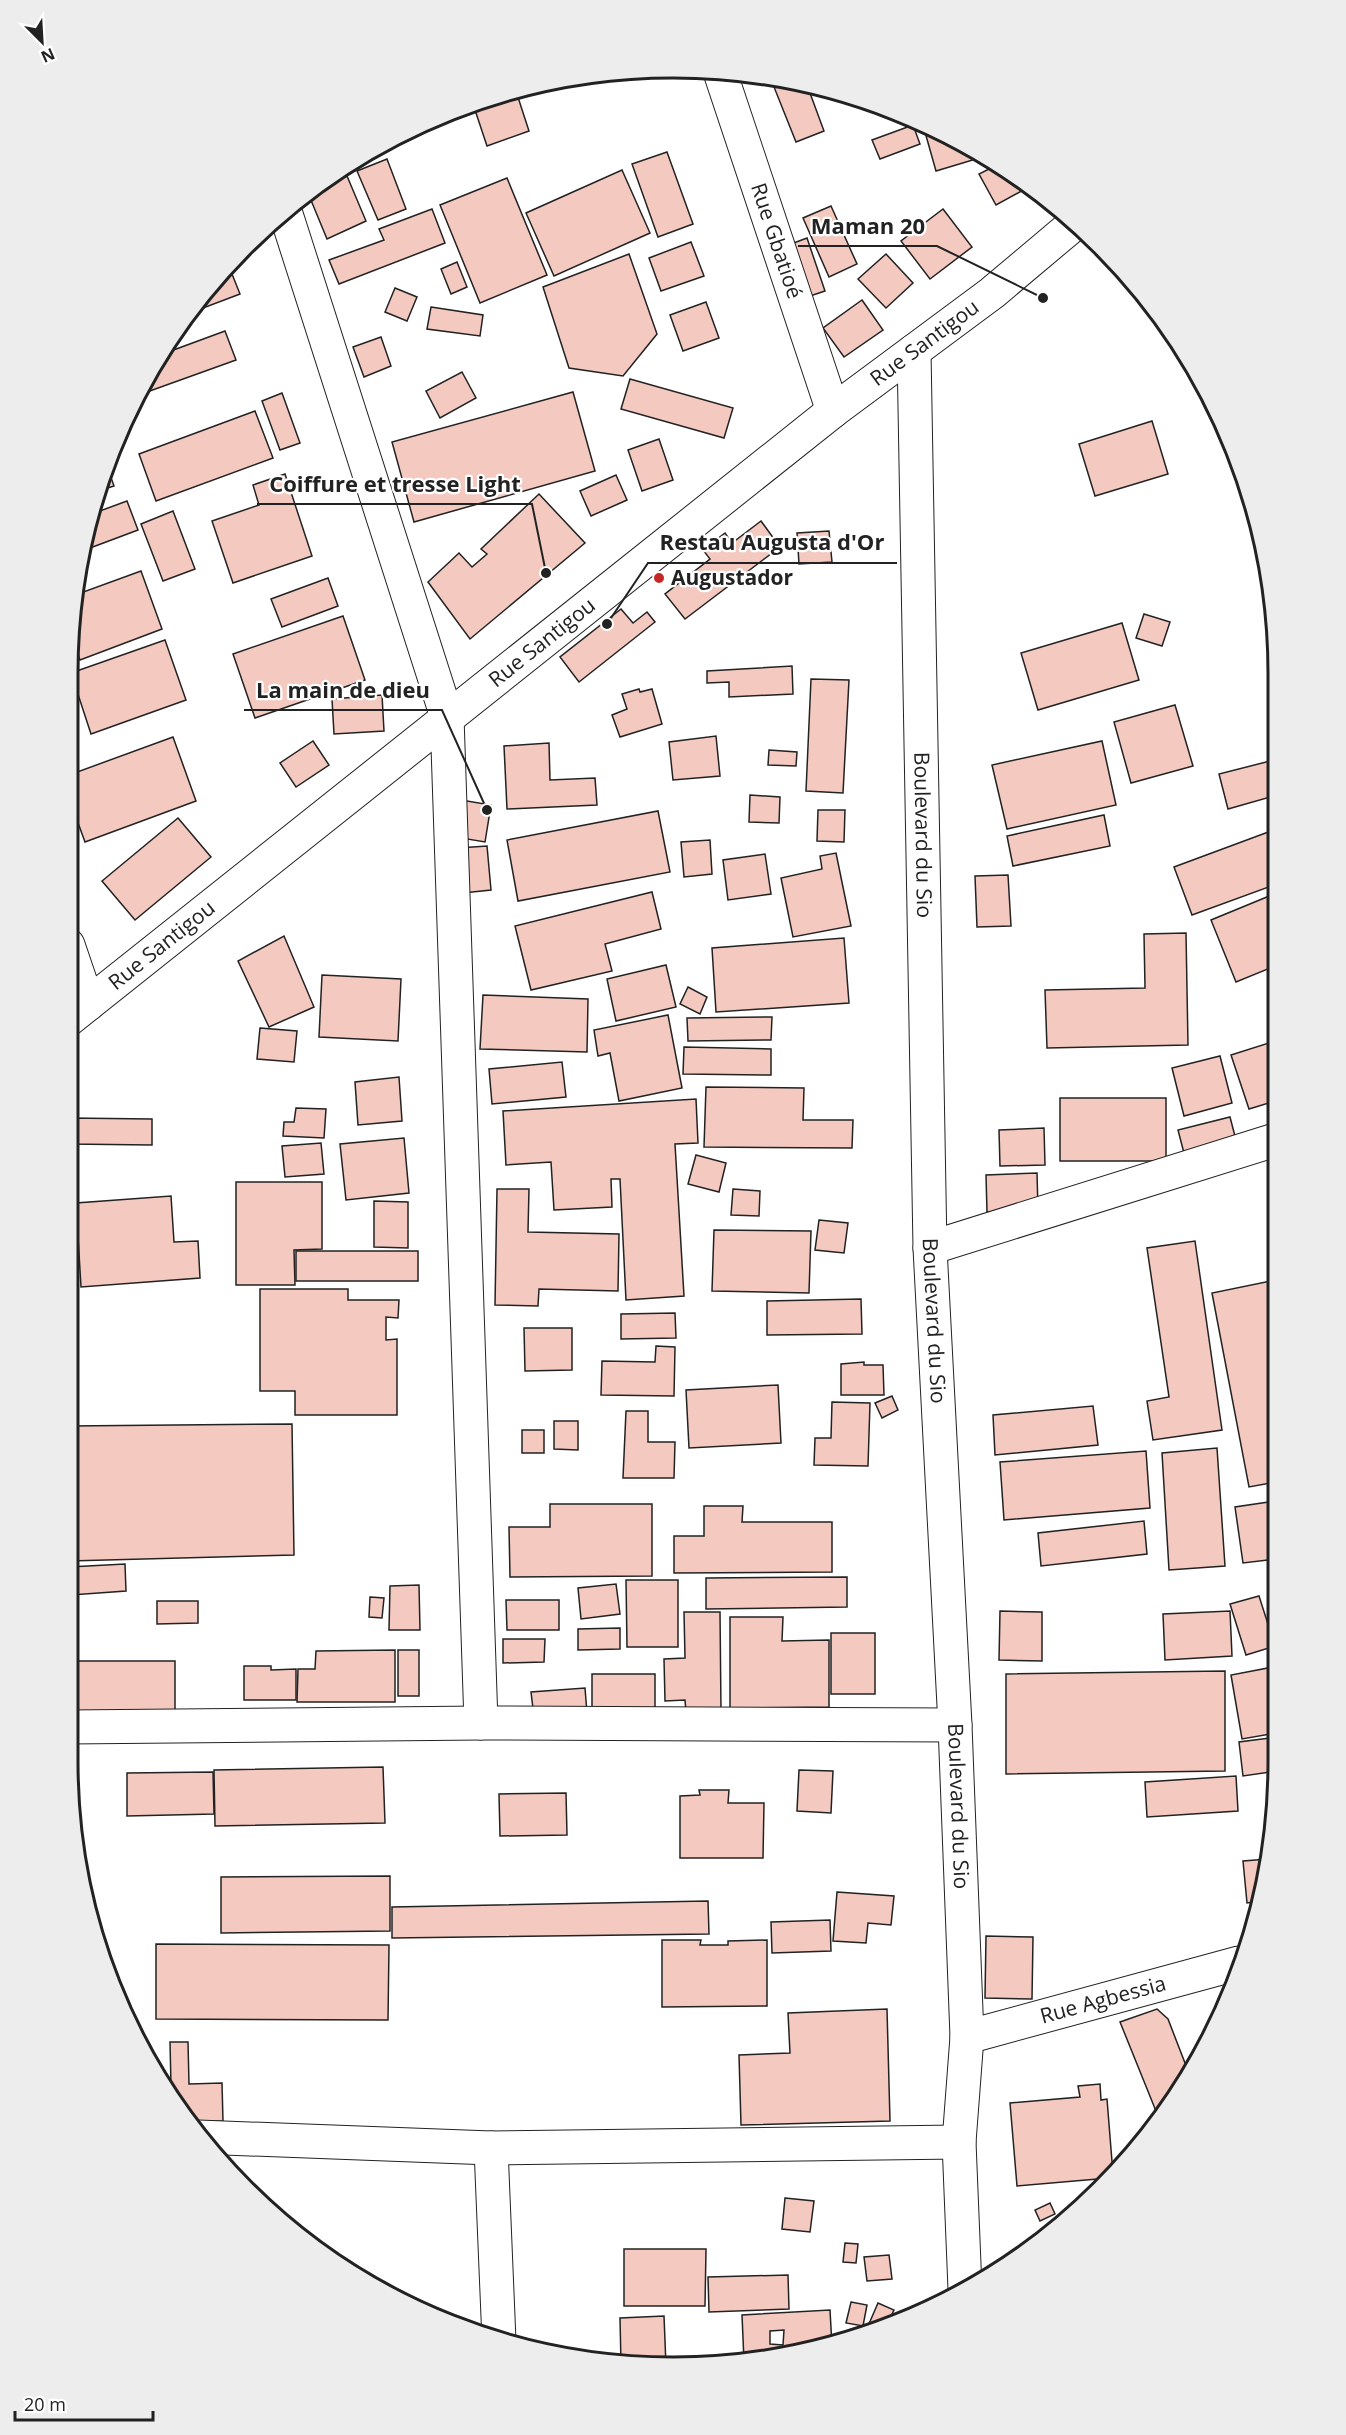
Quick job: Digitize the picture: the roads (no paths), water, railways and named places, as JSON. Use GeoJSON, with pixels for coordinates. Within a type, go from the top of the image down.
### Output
{"type":"FeatureCollection","features":[{"type":"Feature","properties":{"kind":"street","name":"Rue Gbatioé"},"geometry":{"type":"LineString","coordinates":[[723,80],[833,411]]}},
{"type":"Feature","properties":{"kind":"street"},"geometry":{"type":"LineString","coordinates":[[288,220],[447,717],[481,1723]]}},
{"type":"Feature","properties":{"kind":"street","name":"Rue Santigou"},"geometry":{"type":"LineString","coordinates":[[78,1012],[833,411],[992,293],[1068,229]]}},
{"type":"Feature","properties":{"kind":"street","name":"Boulevard du Sio"},"geometry":{"type":"LineString","coordinates":[[914,351],[930,1248],[955,1725],[967,2037],[959,2142],[965,2280]]}},
{"type":"Feature","properties":{"kind":"street"},"geometry":{"type":"LineString","coordinates":[[930,1248],[1268,1142]]}},
{"type":"Feature","properties":{"kind":"street"},"geometry":{"type":"LineString","coordinates":[[78,1727],[481,1723],[955,1725]]}},
{"type":"Feature","properties":{"kind":"street","name":"Rue Agbessia"},"geometry":{"type":"LineString","coordinates":[[967,2037],[1230,1971]]}},
{"type":"Feature","properties":{"kind":"street"},"geometry":{"type":"LineString","coordinates":[[212,2138],[491,2148],[959,2142]]}},
{"type":"Feature","properties":{"kind":"street"},"geometry":{"type":"LineString","coordinates":[[491,2148],[499,2330]]}},
{"type":"Feature","properties":{"kind":"place","name":"Maman 20"},"geometry":{"type":"Point","coordinates":[1043,298]}},
{"type":"Feature","properties":{"kind":"place","name":"Coiffure et tresse Light"},"geometry":{"type":"Point","coordinates":[546,573]}},
{"type":"Feature","properties":{"kind":"place","name":"Augustador"},"geometry":{"type":"Point","coordinates":[659,578]}},
{"type":"Feature","properties":{"kind":"place","name":"Restau Augusta d'Or"},"geometry":{"type":"Point","coordinates":[607,624]}},
{"type":"Feature","properties":{"kind":"place","name":"La main de dieu"},"geometry":{"type":"Point","coordinates":[487,810]}}]}
